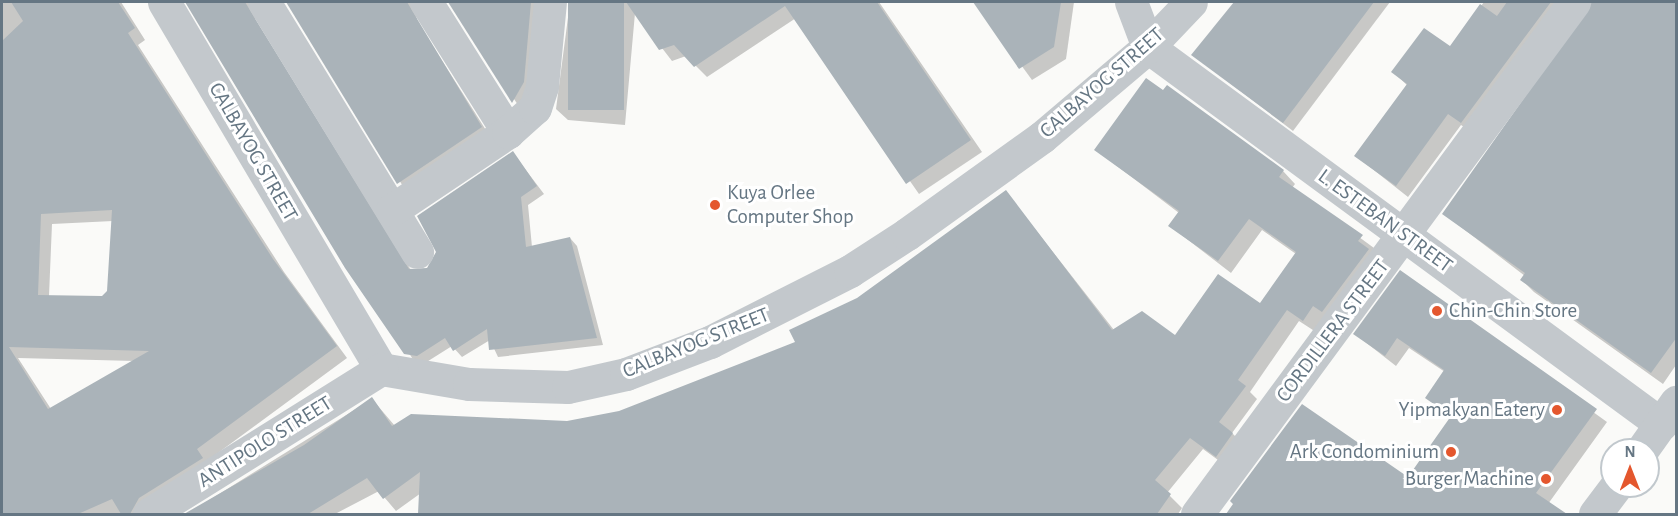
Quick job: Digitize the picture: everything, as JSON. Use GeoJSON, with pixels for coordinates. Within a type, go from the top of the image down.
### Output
{"type":"FeatureCollection","features":[{"type":"Feature","properties":{"kind":"street","name":"CALBAYOG STREET"},"geometry":{"type":"LineString","coordinates":[[164,2],[381,369],[469,384],[568,387],[626,374],[710,342],[850,271],[907,234],[1036,141],[1148,47],[1191,2]]}},
{"type":"Feature","properties":{"kind":"street"},"geometry":{"type":"LineString","coordinates":[[264,2],[417,252]]}},
{"type":"Feature","properties":{"kind":"street"},"geometry":{"type":"LineString","coordinates":[[426,2],[508,132]]}},
{"type":"Feature","properties":{"kind":"street"},"geometry":{"type":"LineString","coordinates":[[392,210],[508,132],[535,108],[542,86],[550,2]]}},
{"type":"Feature","properties":{"kind":"street"},"geometry":{"type":"LineString","coordinates":[[1131,2],[1148,47]]}},
{"type":"Feature","properties":{"kind":"street","name":"CORDILLERA STREET"},"geometry":{"type":"LineString","coordinates":[[1197,514],[1574,2]]}},
{"type":"Feature","properties":{"kind":"street","name":"L. ESTEBAN STREET"},"geometry":{"type":"LineString","coordinates":[[1148,47],[1404,235],[1669,413]]}},
{"type":"Feature","properties":{"kind":"street","name":"ANTIPOLO STREET"},"geometry":{"type":"LineString","coordinates":[[149,514],[381,369]]}},
{"type":"Feature","properties":{"kind":"street"},"geometry":{"type":"LineString","coordinates":[[1651,438],[1669,413]]}},
{"type":"Feature","properties":{"kind":"street"},"geometry":{"type":"LineString","coordinates":[[1595,514],[1607,498]]}},
{"type":"Feature","properties":{"kind":"building"},"geometry":{"type":"Polygon","coordinates":[[[11,2],[118,2],[135,28],[128,33],[273,259],[337,346],[197,449],[203,458],[139,498],[130,514],[121,514],[112,499],[78,514],[2,514],[2,41],[23,21],[11,2]],[[112,210],[41,214],[38,295],[102,296],[107,291],[112,210]],[[9,347],[48,409],[149,351],[9,347]]]}},
{"type":"Feature","properties":{"kind":"building"},"geometry":{"type":"Polygon","coordinates":[[[185,2],[245,2],[409,269],[427,268],[436,252],[417,216],[513,151],[537,186],[521,197],[526,247],[570,237],[597,338],[489,350],[487,329],[453,351],[445,338],[417,356],[404,354],[345,268],[185,2]]]}},
{"type":"Feature","properties":{"kind":"building"},"geometry":{"type":"Polygon","coordinates":[[[286,2],[407,2],[482,127],[397,184],[286,2]]]}},
{"type":"Feature","properties":{"kind":"building"},"geometry":{"type":"Polygon","coordinates":[[[448,2],[531,2],[524,82],[512,103],[448,2]]]}},
{"type":"Feature","properties":{"kind":"building"},"geometry":{"type":"Polygon","coordinates":[[[568,2],[624,2],[624,110],[568,110],[568,2]]]}},
{"type":"Feature","properties":{"kind":"building"},"geometry":{"type":"Polygon","coordinates":[[[626,2],[877,2],[971,140],[906,184],[785,6],[694,67],[674,45],[659,50],[626,2]]]}},
{"type":"Feature","properties":{"kind":"building"},"geometry":{"type":"Polygon","coordinates":[[[973,2],[1061,2],[1054,47],[1019,69],[973,2]]]}},
{"type":"Feature","properties":{"kind":"building"},"geometry":{"type":"Polygon","coordinates":[[[1234,2],[1374,2],[1283,123],[1191,55],[1234,2]]]}},
{"type":"Feature","properties":{"kind":"building"},"geometry":{"type":"Polygon","coordinates":[[[1507,2],[1551,2],[1461,123],[1448,114],[1396,186],[1354,156],[1407,84],[1391,72],[1424,28],[1450,46],[1480,4],[1497,16],[1507,2]]]}},
{"type":"Feature","properties":{"kind":"building"},"geometry":{"type":"Polygon","coordinates":[[[1592,2],[1677,2],[1677,337],[1651,373],[1520,280],[1525,273],[1442,214],[1592,2]]]}},
{"type":"Feature","properties":{"kind":"building"},"geometry":{"type":"Polygon","coordinates":[[[1146,78],[1163,90],[1167,85],[1284,170],[1279,177],[1363,235],[1358,241],[1369,249],[1322,312],[1313,306],[1303,321],[1287,310],[1238,380],[1246,386],[1219,422],[1233,433],[1216,457],[1190,438],[1155,480],[1171,494],[1157,514],[418,514],[420,472],[383,499],[367,478],[308,514],[184,514],[304,445],[372,397],[392,426],[411,414],[567,421],[619,411],[795,342],[789,330],[857,298],[1006,190],[1112,330],[1142,311],[1175,335],[1218,274],[1260,303],[1296,252],[1249,219],[1218,261],[1168,226],[1179,211],[1094,150],[1146,78]]]}},
{"type":"Feature","properties":{"kind":"building"},"geometry":{"type":"Polygon","coordinates":[[[1400,270],[1597,409],[1536,493],[1567,514],[1226,514],[1233,504],[1230,501],[1302,404],[1408,477],[1451,416],[1425,398],[1444,370],[1397,338],[1385,356],[1353,334],[1400,270]]]}},
{"type":"Feature","properties":{"kind":"place","name":"Kuya Orlee Computer Shop"},"geometry":{"type":"Point","coordinates":[715,205]}},
{"type":"Feature","properties":{"kind":"place","name":"Chin-Chin Store"},"geometry":{"type":"Point","coordinates":[1437,311]}},
{"type":"Feature","properties":{"kind":"place","name":"Yipmakyan Eatery"},"geometry":{"type":"Point","coordinates":[1557,410]}},
{"type":"Feature","properties":{"kind":"place","name":"Ark Condominium"},"geometry":{"type":"Point","coordinates":[1451,452]}},
{"type":"Feature","properties":{"kind":"place","name":"Burger Machine"},"geometry":{"type":"Point","coordinates":[1546,479]}}]}
